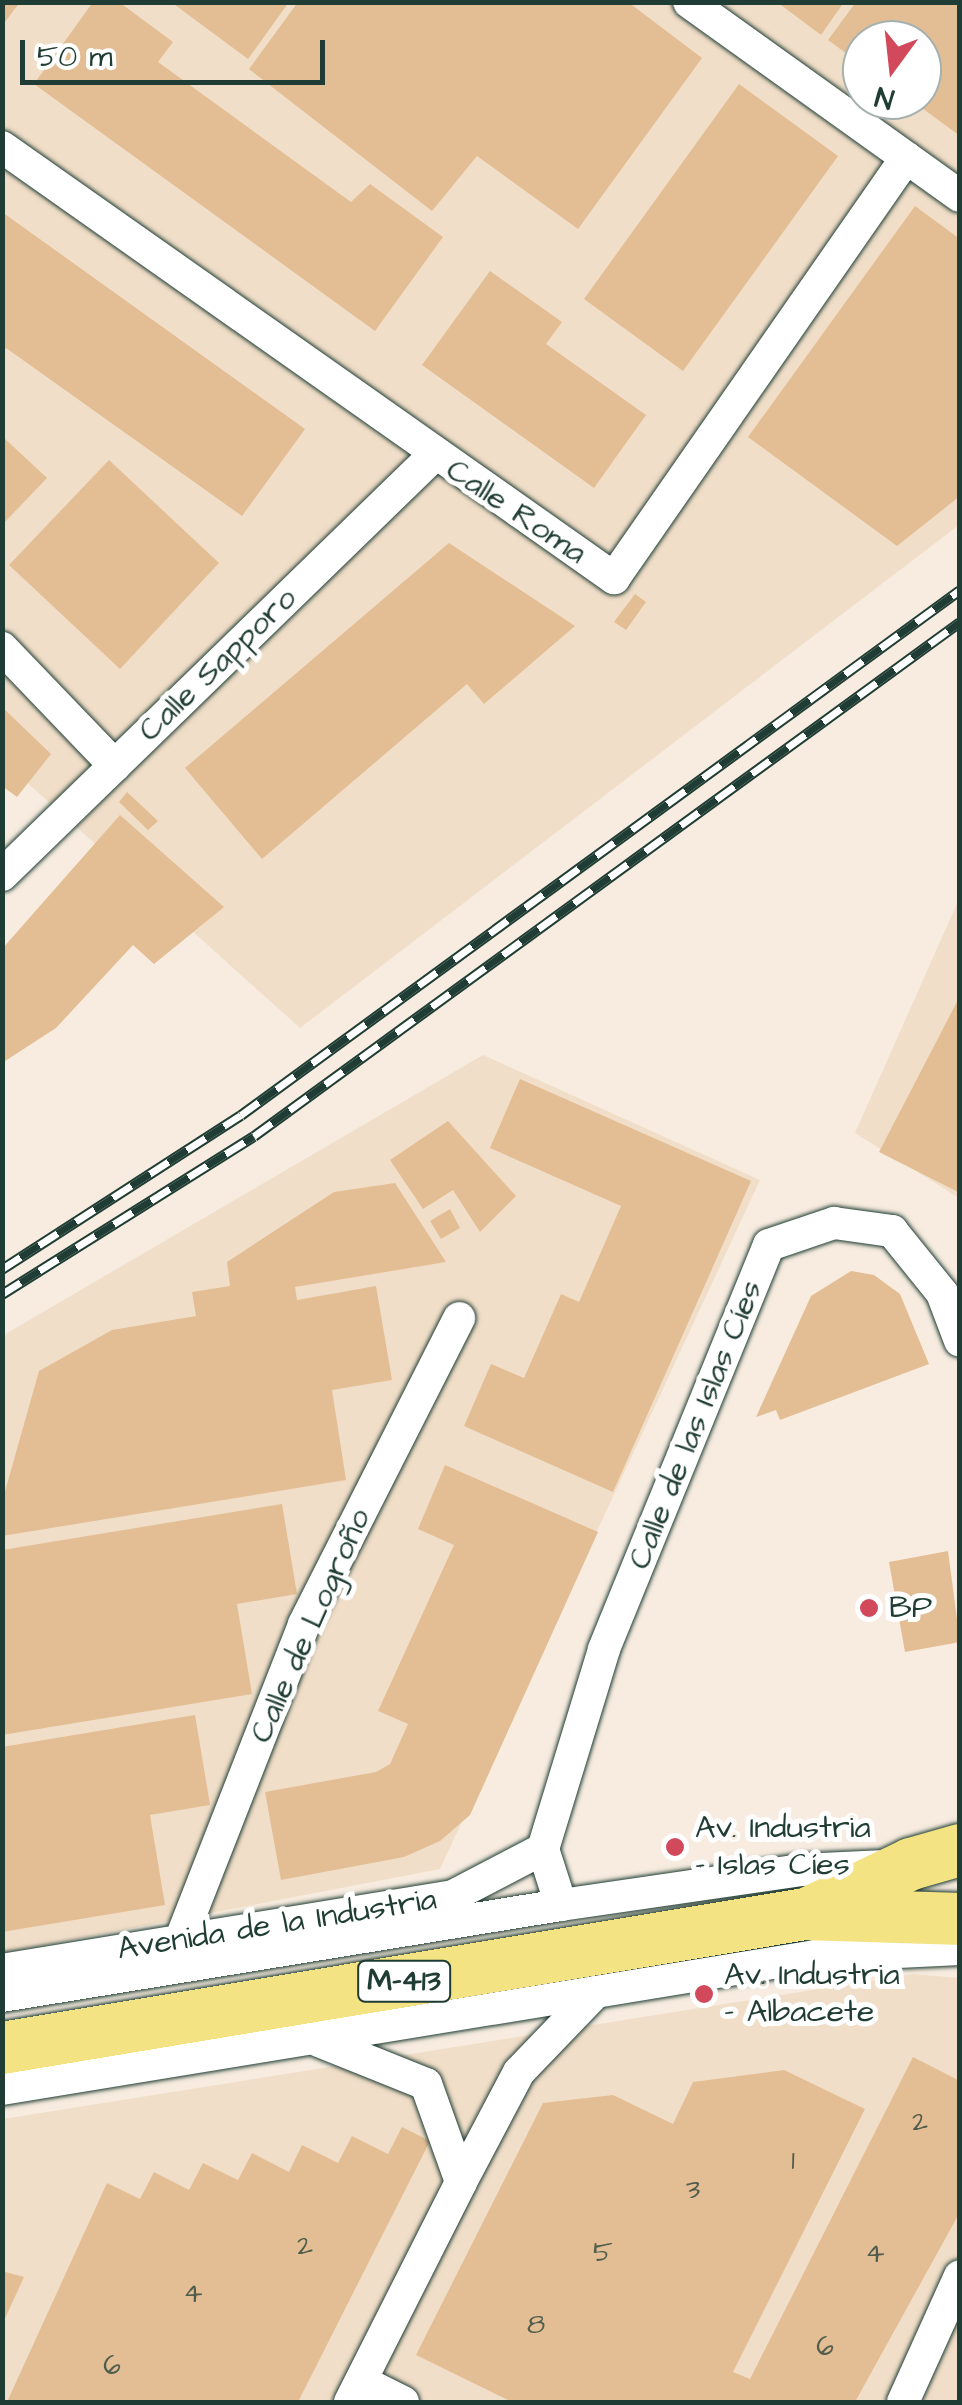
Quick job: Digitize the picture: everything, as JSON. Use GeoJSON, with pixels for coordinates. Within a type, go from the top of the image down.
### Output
{"type":"FeatureCollection","features":[{"type":"Feature","properties":{"kind":"main road","name":"Avenida de la Industria"},"geometry":{"type":"LineString","coordinates":[[805,1914],[910,1864],[960,1850]]}},
{"type":"Feature","properties":{"kind":"main road","name":"Avenida de la Industria"},"geometry":{"type":"LineString","coordinates":[[2,2048],[805,1914],[960,1919]]}},
{"type":"Feature","properties":{"kind":"street"},"geometry":{"type":"LineString","coordinates":[[689,2],[906,158],[956,188]]}},
{"type":"Feature","properties":{"kind":"street","name":"Calle Roma"},"geometry":{"type":"LineString","coordinates":[[2,148],[614,578],[906,158]]}},
{"type":"Feature","properties":{"kind":"street","name":"Calle Sapporo"},"geometry":{"type":"LineString","coordinates":[[2,875],[434,455]]}},
{"type":"Feature","properties":{"kind":"street"},"geometry":{"type":"LineString","coordinates":[[2,648],[114,766]]}},
{"type":"Feature","properties":{"kind":"street","name":"Calle de las Islas Cíes"},"geometry":{"type":"LineString","coordinates":[[543,1849],[604,1649],[770,1245],[834,1224],[892,1231],[942,1293],[960,1340]]}},
{"type":"Feature","properties":{"kind":"street","name":"Calle de Logroño"},"geometry":{"type":"LineString","coordinates":[[180,1941],[304,1624],[458,1318]]}},
{"type":"Feature","properties":{"kind":"street"},"geometry":{"type":"LineString","coordinates":[[543,1849],[560,1905]]}},
{"type":"Feature","properties":{"kind":"street","name":"Avenida de la Industria"},"geometry":{"type":"LineString","coordinates":[[2,1970],[453,1896],[543,1849]]}},
{"type":"Feature","properties":{"kind":"street","name":"Avenida de la Industria"},"geometry":{"type":"LineString","coordinates":[[2,1996],[800,1870],[910,1864]]}},
{"type":"Feature","properties":{"kind":"street"},"geometry":{"type":"LineString","coordinates":[[2,2090],[320,2041],[815,1956],[960,1949]]}},
{"type":"Feature","properties":{"kind":"street"},"geometry":{"type":"LineString","coordinates":[[403,2402],[356,2392],[518,2072],[596,1992]]}},
{"type":"Feature","properties":{"kind":"street"},"geometry":{"type":"LineString","coordinates":[[320,2041],[426,2084],[461,2182]]}},
{"type":"Feature","properties":{"kind":"street"},"geometry":{"type":"LineString","coordinates":[[902,2402],[957,2286]]}},
{"type":"Feature","properties":{"kind":"shaded area"},"geometry":{"type":"Polygon","coordinates":[[[3,3],[959,3],[959,525],[300,1028],[3,761],[3,3]]]}},
{"type":"Feature","properties":{"kind":"shaded area"},"geometry":{"type":"Polygon","coordinates":[[[959,899],[959,1198],[855,1133],[959,899]]]}},
{"type":"Feature","properties":{"kind":"shaded area"},"geometry":{"type":"Polygon","coordinates":[[[483,1055],[760,1180],[440,1869],[3,1953],[2,1336],[483,1055]]]}},
{"type":"Feature","properties":{"kind":"shaded area"},"geometry":{"type":"Polygon","coordinates":[[[913,1974],[959,1978],[959,2402],[3,2402],[3,2119],[913,1974]]]}},
{"type":"Feature","properties":{"kind":"building"},"geometry":{"type":"Polygon","coordinates":[[[2,2],[20,2],[2,26],[2,2]]]}},
{"type":"Feature","properties":{"kind":"building"},"geometry":{"type":"Polygon","coordinates":[[[93,2],[119,2],[173,42],[158,62],[351,202],[370,184],[443,237],[375,331],[34,84],[93,2]]]}},
{"type":"Feature","properties":{"kind":"building"},"geometry":{"type":"Polygon","coordinates":[[[171,2],[289,2],[248,59],[171,2]]]}},
{"type":"Feature","properties":{"kind":"building"},"geometry":{"type":"Polygon","coordinates":[[[298,2],[628,2],[702,58],[578,229],[477,156],[432,211],[249,69],[298,2]]]}},
{"type":"Feature","properties":{"kind":"building"},"geometry":{"type":"Polygon","coordinates":[[[777,2],[844,2],[821,35],[777,2]]]}},
{"type":"Feature","properties":{"kind":"building"},"geometry":{"type":"Polygon","coordinates":[[[856,2],[960,2],[960,136],[938,120],[942,120],[942,20],[843,20],[856,2]]]}},
{"type":"Feature","properties":{"kind":"building"},"geometry":{"type":"Polygon","coordinates":[[[842,21],[842,50],[828,40],[842,21]]]}},
{"type":"Feature","properties":{"kind":"building"},"geometry":{"type":"Polygon","coordinates":[[[739,84],[838,156],[683,371],[584,299],[739,84]]]}},
{"type":"Feature","properties":{"kind":"building"},"geometry":{"type":"Polygon","coordinates":[[[915,206],[960,239],[960,496],[897,546],[748,437],[915,206]]]}},
{"type":"Feature","properties":{"kind":"building"},"geometry":{"type":"Polygon","coordinates":[[[2,212],[305,429],[242,516],[6,348],[2,352],[2,212]]]}},
{"type":"Feature","properties":{"kind":"building"},"geometry":{"type":"Polygon","coordinates":[[[490,271],[562,322],[546,344],[646,415],[594,488],[422,365],[490,271]]]}},
{"type":"Feature","properties":{"kind":"building"},"geometry":{"type":"Polygon","coordinates":[[[2,436],[47,478],[2,525],[2,436]]]}},
{"type":"Feature","properties":{"kind":"building"},"geometry":{"type":"Polygon","coordinates":[[[109,460],[219,563],[120,669],[9,565],[109,460]]]}},
{"type":"Feature","properties":{"kind":"building"},"geometry":{"type":"Polygon","coordinates":[[[449,543],[575,626],[484,704],[467,684],[262,859],[185,768],[449,543]]]}},
{"type":"Feature","properties":{"kind":"building"},"geometry":{"type":"Polygon","coordinates":[[[635,594],[646,602],[626,630],[614,622],[635,594]]]}},
{"type":"Feature","properties":{"kind":"building"},"geometry":{"type":"Polygon","coordinates":[[[2,707],[51,754],[17,797],[2,786],[2,707]]]}},
{"type":"Feature","properties":{"kind":"building"},"geometry":{"type":"Polygon","coordinates":[[[127,792],[158,821],[148,830],[119,802],[127,792]]]}},
{"type":"Feature","properties":{"kind":"building"},"geometry":{"type":"Polygon","coordinates":[[[120,815],[224,907],[154,964],[133,945],[56,1028],[2,1063],[2,949],[120,815]]]}},
{"type":"Feature","properties":{"kind":"building"},"geometry":{"type":"Polygon","coordinates":[[[960,996],[960,1193],[879,1152],[960,996]]]}},
{"type":"Feature","properties":{"kind":"building"},"geometry":{"type":"Polygon","coordinates":[[[520,1079],[751,1181],[613,1492],[464,1426],[491,1364],[524,1378],[561,1294],[579,1302],[621,1206],[490,1148],[520,1079]]]}},
{"type":"Feature","properties":{"kind":"building"},"geometry":{"type":"Polygon","coordinates":[[[448,1121],[516,1196],[480,1232],[453,1190],[423,1209],[390,1160],[448,1121]]]}},
{"type":"Feature","properties":{"kind":"building"},"geometry":{"type":"Polygon","coordinates":[[[395,1183],[446,1262],[295,1287],[297,1300],[376,1286],[392,1380],[332,1390],[346,1480],[2,1536],[2,1502],[39,1371],[112,1330],[196,1316],[192,1292],[230,1286],[227,1262],[334,1192],[395,1183]]]}},
{"type":"Feature","properties":{"kind":"building"},"geometry":{"type":"Polygon","coordinates":[[[450,1209],[460,1228],[441,1239],[430,1221],[450,1209]]]}},
{"type":"Feature","properties":{"kind":"building"},"geometry":{"type":"Polygon","coordinates":[[[851,1271],[874,1275],[900,1294],[929,1364],[780,1420],[776,1410],[756,1417],[811,1296],[851,1271]]]}},
{"type":"Feature","properties":{"kind":"building"},"geometry":{"type":"Polygon","coordinates":[[[445,1465],[598,1532],[470,1815],[440,1841],[404,1857],[281,1880],[265,1792],[376,1772],[390,1764],[408,1724],[378,1711],[454,1545],[418,1529],[445,1465]]]}},
{"type":"Feature","properties":{"kind":"building"},"geometry":{"type":"Polygon","coordinates":[[[282,1504],[297,1594],[237,1604],[252,1694],[2,1735],[2,1550],[282,1504]]]}},
{"type":"Feature","properties":{"kind":"building"},"geometry":{"type":"Polygon","coordinates":[[[948,1551],[960,1642],[905,1652],[889,1562],[948,1551]]]}},
{"type":"Feature","properties":{"kind":"building"},"geometry":{"type":"Polygon","coordinates":[[[195,1715],[210,1805],[150,1815],[165,1905],[2,1932],[2,1747],[195,1715]]]}},
{"type":"Feature","properties":{"kind":"building"},"geometry":{"type":"Polygon","coordinates":[[[913,2057],[960,2081],[960,2212],[855,2402],[512,2402],[416,2355],[543,2103],[613,2095],[673,2124],[693,2082],[784,2070],[865,2109],[733,2372],[750,2379],[913,2057]]]}},
{"type":"Feature","properties":{"kind":"building"},"geometry":{"type":"Polygon","coordinates":[[[402,2127],[430,2141],[298,2402],[7,2402],[107,2183],[140,2199],[154,2172],[189,2190],[203,2163],[238,2180],[252,2153],[289,2172],[302,2145],[338,2163],[352,2136],[388,2154],[402,2127]]]}},
{"type":"Feature","properties":{"kind":"building"},"geometry":{"type":"Polygon","coordinates":[[[2,2271],[24,2277],[2,2325],[2,2271]]]}},
{"type":"Feature","properties":{"kind":"railway"},"geometry":{"type":"LineString","coordinates":[[2,1269],[241,1115],[960,590]]}},
{"type":"Feature","properties":{"kind":"railway"},"geometry":{"type":"LineString","coordinates":[[2,1294],[254,1136],[960,622]]}},
{"type":"Feature","properties":{"kind":"place","name":"BP"},"geometry":{"type":"Point","coordinates":[869,1608]}},
{"type":"Feature","properties":{"kind":"place","name":"Av. Industria - Islas Cíes"},"geometry":{"type":"Point","coordinates":[675,1847]}},
{"type":"Feature","properties":{"kind":"place","name":"Av. Industria - Albacete"},"geometry":{"type":"Point","coordinates":[704,1994]}}]}
